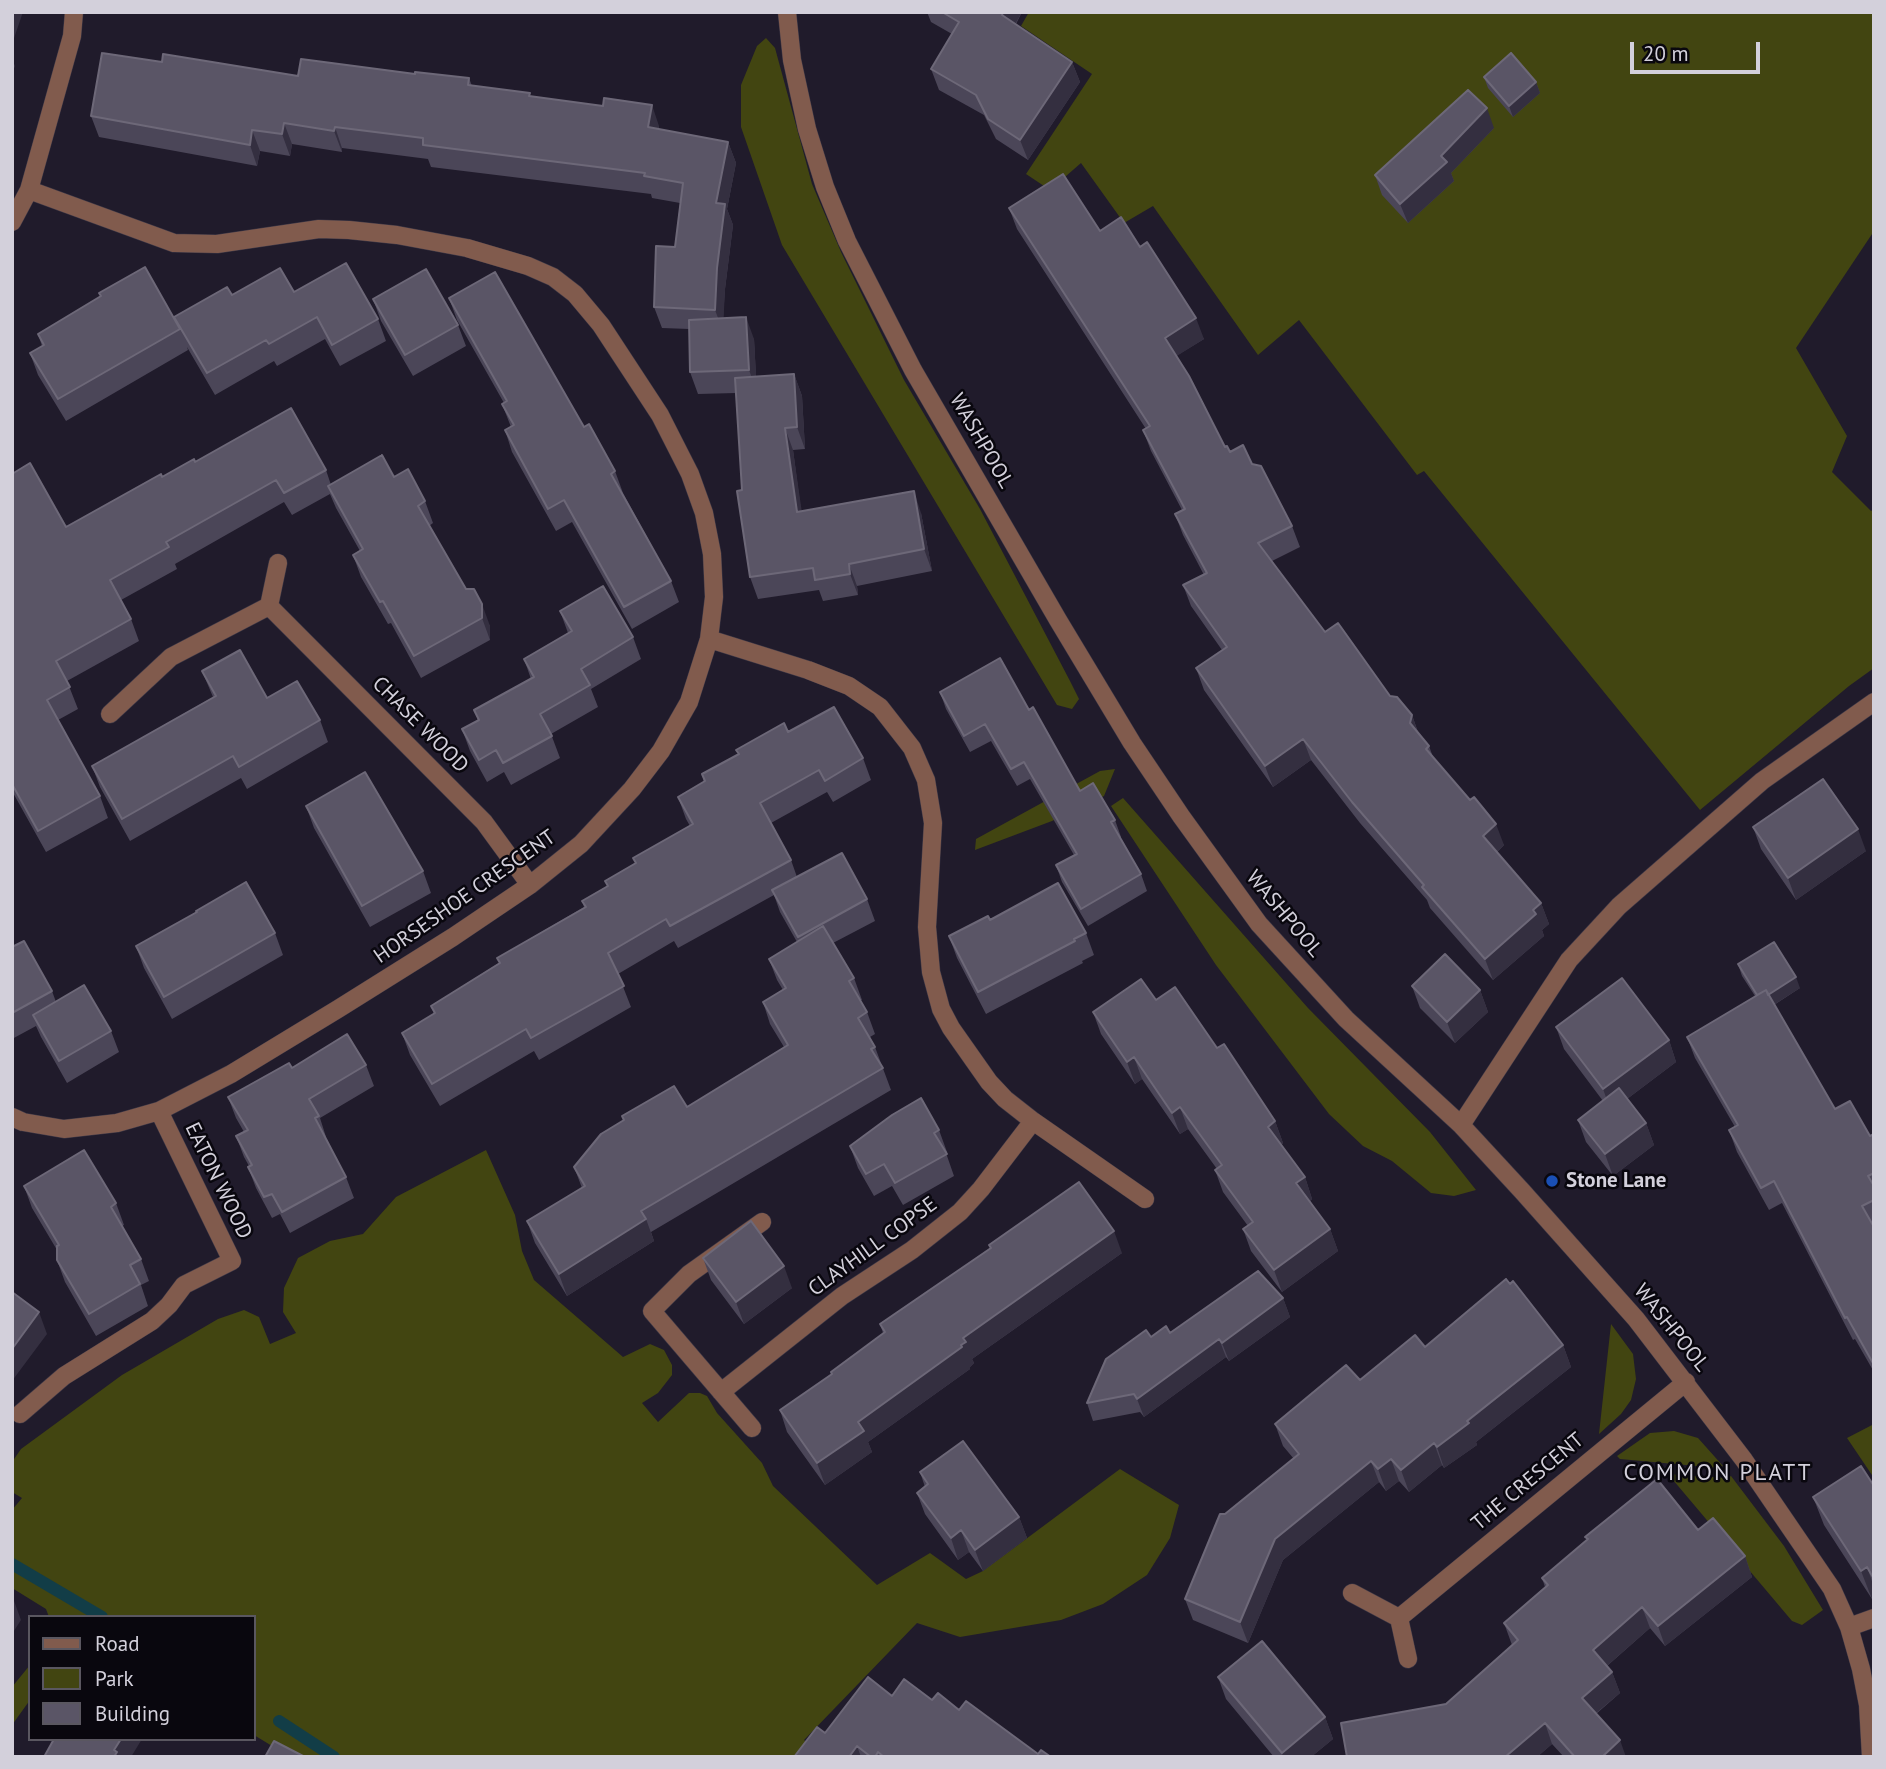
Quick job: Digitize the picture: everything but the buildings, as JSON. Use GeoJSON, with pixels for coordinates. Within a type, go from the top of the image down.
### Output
{"type":"FeatureCollection","features":[{"type":"Feature","properties":{"kind":"street"},"geometry":{"type":"LineString","coordinates":[[12,222],[29,190],[72,36],[74,12]]}},
{"type":"Feature","properties":{"kind":"street","name":"WASHPOOL"},"geometry":{"type":"LineString","coordinates":[[788,12],[792,60],[807,129],[825,187],[847,241],[913,370],[1058,620],[1146,764],[1259,924],[1346,1018],[1461,1125],[1636,1319],[1747,1464],[1832,1589],[1849,1627],[1868,1705],[1871,1757]]}},
{"type":"Feature","properties":{"kind":"street","name":"HORSESHOE CRESCENT"},"geometry":{"type":"LineString","coordinates":[[12,1117],[23,1122],[64,1129],[117,1123],[159,1111],[231,1074],[338,1009],[530,885],[580,844],[632,789],[661,751],[689,702],[709,639],[714,597],[712,554],[704,513],[690,474],[660,415],[601,325],[575,294],[553,277],[528,266],[467,248],[397,235],[349,230],[319,229],[217,244],[174,243],[29,190]]}},
{"type":"Feature","properties":{"kind":"street"},"geometry":{"type":"LineString","coordinates":[[110,714],[171,657],[268,606],[278,563]]}},
{"type":"Feature","properties":{"kind":"street","name":"CHASE WOOD"},"geometry":{"type":"LineString","coordinates":[[268,606],[484,822],[530,885]]}},
{"type":"Feature","properties":{"kind":"street"},"geometry":{"type":"LineString","coordinates":[[709,639],[808,670],[849,686],[880,707],[912,748],[926,780],[933,823],[927,927],[931,972],[941,1009],[989,1082],[1005,1099],[1145,1199]]}},
{"type":"Feature","properties":{"kind":"street"},"geometry":{"type":"LineString","coordinates":[[1461,1125],[1569,960],[1619,906],[1762,781],[1874,702]]}},
{"type":"Feature","properties":{"kind":"street","name":"EATON WOOD"},"geometry":{"type":"LineString","coordinates":[[20,1414],[64,1376],[152,1321],[184,1285],[232,1261],[159,1111]]}},
{"type":"Feature","properties":{"kind":"street","name":"CLAYHILL COPSE"},"geometry":{"type":"LineString","coordinates":[[721,1392],[842,1296],[912,1250],[960,1212],[1033,1121]]}},
{"type":"Feature","properties":{"kind":"street"},"geometry":{"type":"LineString","coordinates":[[752,1428],[652,1311],[689,1274],[762,1222]]}},
{"type":"Feature","properties":{"kind":"street","name":"THE CRESCENT"},"geometry":{"type":"LineString","coordinates":[[1399,1618],[1686,1382]]}},
{"type":"Feature","properties":{"kind":"street"},"geometry":{"type":"LineString","coordinates":[[1352,1593],[1399,1618],[1408,1659]]}},
{"type":"Feature","properties":{"kind":"street"},"geometry":{"type":"LineString","coordinates":[[1849,1627],[1874,1618]]}},
{"type":"Feature","properties":{"kind":"green space"},"geometry":{"type":"Polygon","coordinates":[[[1029,12],[1874,12],[1874,231],[1796,348],[1847,436],[1832,472],[1871,511],[1874,509],[1874,668],[1700,810],[1424,471],[1417,475],[1299,320],[1258,355],[1153,206],[1124,223],[1081,163],[1050,190],[1026,174],[1092,74],[1021,26],[1029,12]]]}},
{"type":"Feature","properties":{"kind":"green space"},"geometry":{"type":"Polygon","coordinates":[[[766,38],[775,48],[812,184],[841,252],[904,380],[980,509],[1070,681],[1079,699],[1072,709],[1057,705],[782,245],[741,127],[741,85],[757,46],[766,38]]]}},
{"type":"Feature","properties":{"kind":"green space"},"geometry":{"type":"Polygon","coordinates":[[[1115,769],[1104,796],[1052,821],[975,850],[976,839],[1100,771],[1115,769]]]}},
{"type":"Feature","properties":{"kind":"green space"},"geometry":{"type":"Polygon","coordinates":[[[1123,798],[1308,1008],[1430,1132],[1476,1190],[1454,1196],[1431,1193],[1392,1161],[1363,1146],[1329,1114],[1216,965],[1111,806],[1123,798]]]}},
{"type":"Feature","properties":{"kind":"green space"},"geometry":{"type":"Polygon","coordinates":[[[486,1150],[515,1215],[522,1251],[534,1280],[623,1357],[650,1344],[664,1350],[672,1365],[672,1375],[658,1393],[642,1403],[658,1422],[689,1393],[707,1396],[717,1413],[762,1463],[773,1486],[877,1585],[930,1553],[966,1579],[983,1571],[1120,1469],[1179,1505],[1170,1538],[1147,1575],[1103,1604],[1061,1620],[960,1637],[917,1623],[804,1740],[819,1757],[290,1757],[256,1736],[256,1615],[48,1615],[46,1609],[12,1588],[12,1510],[22,1498],[12,1492],[12,1462],[21,1449],[122,1375],[218,1319],[244,1310],[259,1317],[270,1344],[296,1333],[283,1312],[284,1288],[298,1258],[330,1241],[363,1234],[396,1197],[486,1150]]]}},
{"type":"Feature","properties":{"kind":"green space"},"geometry":{"type":"Polygon","coordinates":[[[1611,1324],[1633,1354],[1636,1379],[1631,1400],[1621,1414],[1599,1434],[1611,1324]]]}},
{"type":"Feature","properties":{"kind":"green space"},"geometry":{"type":"Polygon","coordinates":[[[1874,1424],[1874,1478],[1847,1438],[1874,1424]]]}},
{"type":"Feature","properties":{"kind":"green space"},"geometry":{"type":"Polygon","coordinates":[[[1674,1431],[1698,1438],[1723,1466],[1718,1468],[1620,1459],[1617,1456],[1650,1433],[1674,1431]]]}},
{"type":"Feature","properties":{"kind":"green space"},"geometry":{"type":"Polygon","coordinates":[[[1668,1474],[1727,1478],[1731,1476],[1784,1546],[1823,1610],[1802,1625],[1792,1621],[1668,1474]]]}},
{"type":"Feature","properties":{"kind":"green space"},"geometry":{"type":"Polygon","coordinates":[[[28,1667],[28,1703],[12,1725],[12,1687],[28,1667]]]}},
{"type":"Feature","properties":{"kind":"waterway"},"geometry":{"type":"LineString","coordinates":[[12,1564],[99,1615]]}},
{"type":"Feature","properties":{"kind":"waterway"},"geometry":{"type":"LineString","coordinates":[[279,1721],[334,1757]]}},
{"type":"Feature","properties":{"kind":"place","name":"Stone Lane"},"geometry":{"type":"Point","coordinates":[1552,1181]}},
{"type":"Feature","properties":{"kind":"district","name":"COMMON PLATT"},"geometry":{"type":"Point","coordinates":[1718,1473]}}]}
